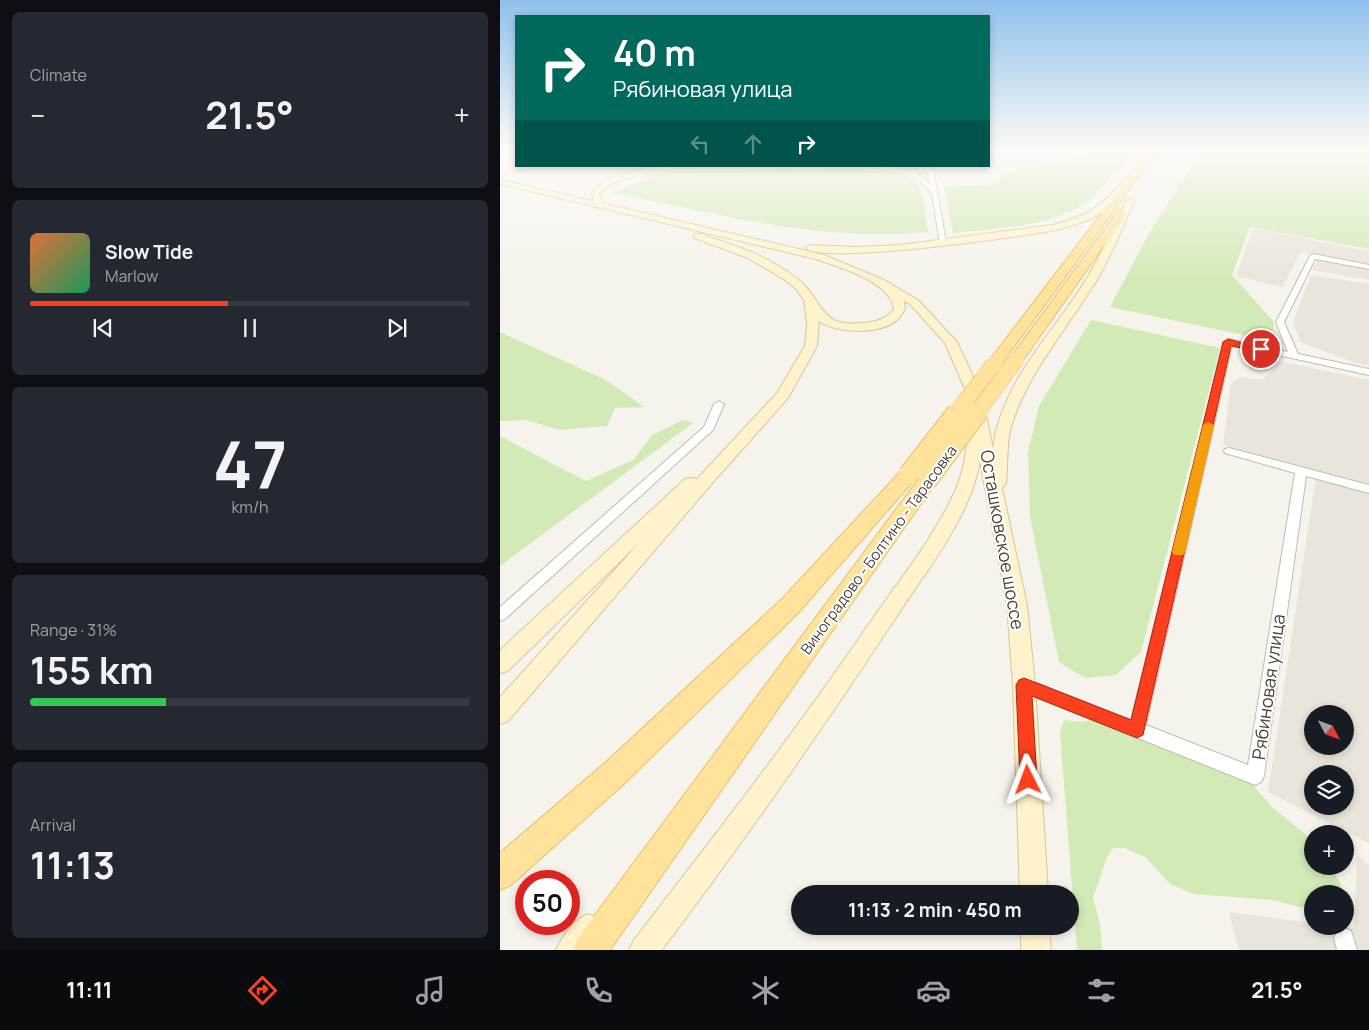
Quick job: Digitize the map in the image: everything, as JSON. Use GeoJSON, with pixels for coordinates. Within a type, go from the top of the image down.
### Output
{"type":"FeatureCollection","features":[{"type":"Feature","properties":{"kind":"main road"},"geometry":{"type":"LineString","coordinates":[[531,193],[637,218],[732,248],[775,268],[800,287],[821,317],[838,326],[868,328],[892,318],[898,311],[899,304],[894,293],[880,282]]}},
{"type":"Feature","properties":{"kind":"main road"},"geometry":{"type":"LineString","coordinates":[[549,193],[750,239],[820,258],[852,269],[880,282],[914,302],[951,342],[976,401],[974,455],[963,492],[943,528],[838,688],[734,833],[644,950]]}},
{"type":"Feature","properties":{"kind":"main road"},"geometry":{"type":"LineString","coordinates":[[596,193],[596,199],[604,206]]}},
{"type":"Feature","properties":{"kind":"main road"},"geometry":{"type":"LineString","coordinates":[[750,239],[801,247],[848,250],[943,243],[1030,231],[1075,222],[1104,208],[1117,193]]}},
{"type":"Feature","properties":{"kind":"main road","name":"Виноградово - Болтино - Тарасовка"},"geometry":{"type":"LineString","coordinates":[[590,950],[786,680],[917,478],[994,364],[1120,193]]}},
{"type":"Feature","properties":{"kind":"main road","name":"Виноградово - Болтино - Тарасовка"},"geometry":{"type":"LineString","coordinates":[[500,874],[616,772],[790,606],[917,478],[1016,360],[1135,193]]}},
{"type":"Feature","properties":{"kind":"main road"},"geometry":{"type":"LineString","coordinates":[[997,504],[1003,430],[1012,404],[1024,381],[1090,282],[1108,249],[1130,201]]}},
{"type":"Feature","properties":{"kind":"main road"},"geometry":{"type":"LineString","coordinates":[[500,714],[709,476],[783,395],[811,346],[813,323],[809,300]]}},
{"type":"Feature","properties":{"kind":"main road"},"geometry":{"type":"LineString","coordinates":[[500,664],[783,395]]}},
{"type":"Feature","properties":{"kind":"main road","name":"Осташковское шоссе"},"geometry":{"type":"LineString","coordinates":[[976,401],[1017,605],[1024,685],[1034,885]]}},
{"type":"Feature","properties":{"kind":"main road"},"geometry":{"type":"LineString","coordinates":[[571,950],[786,680]]}},
{"type":"Feature","properties":{"kind":"main road"},"geometry":{"type":"LineString","coordinates":[[1035,935],[1036,950]]}},
{"type":"Feature","properties":{"kind":"street"},"geometry":{"type":"LineString","coordinates":[[932,193],[943,243]]}},
{"type":"Feature","properties":{"kind":"street"},"geometry":{"type":"LineString","coordinates":[[1294,356],[1280,322],[1313,256],[1369,267]]}},
{"type":"Feature","properties":{"kind":"street"},"geometry":{"type":"LineString","coordinates":[[1137,730],[1228,342],[1369,372]]}},
{"type":"Feature","properties":{"kind":"street"},"geometry":{"type":"LineString","coordinates":[[500,615],[709,428],[720,404]]}},
{"type":"Feature","properties":{"kind":"street"},"geometry":{"type":"LineString","coordinates":[[1229,451],[1369,489]]}},
{"type":"Feature","properties":{"kind":"street","name":"Рябиновая улица"},"geometry":{"type":"LineString","coordinates":[[1024,685],[1256,776],[1301,471]]}},
{"type":"Feature","properties":{"kind":"shaded area"},"geometry":{"type":"Polygon","coordinates":[[[1253,228],[1369,251],[1369,266],[1301,252],[1282,287],[1236,276],[1253,228]]]}},
{"type":"Feature","properties":{"kind":"shaded area"},"geometry":{"type":"Polygon","coordinates":[[[1320,258],[1369,267],[1369,280],[1312,270],[1320,258]]]}},
{"type":"Feature","properties":{"kind":"shaded area"},"geometry":{"type":"Polygon","coordinates":[[[1311,275],[1369,284],[1369,366],[1355,363],[1301,342],[1293,322],[1311,275]]]}},
{"type":"Feature","properties":{"kind":"shaded area"},"geometry":{"type":"Polygon","coordinates":[[[1280,361],[1369,380],[1369,485],[1223,445],[1231,384],[1241,377],[1263,380],[1280,361]]]}},
{"type":"Feature","properties":{"kind":"shaded area"},"geometry":{"type":"Polygon","coordinates":[[[1316,477],[1369,493],[1369,843],[1354,835],[1354,825],[1333,825],[1314,815],[1354,815],[1354,765],[1304,765],[1304,810],[1268,792],[1316,477]]]}},
{"type":"Feature","properties":{"kind":"shaded area"},"geometry":{"type":"Polygon","coordinates":[[[1357,855],[1369,865],[1369,950],[1239,950],[1229,912],[1304,922],[1304,935],[1354,935],[1357,855]]]}},
{"type":"Feature","properties":{"kind":"green space"},"geometry":{"type":"Polygon","coordinates":[[[614,193],[921,193],[928,232],[888,234],[808,230],[729,217],[614,193]]]}},
{"type":"Feature","properties":{"kind":"green space"},"geometry":{"type":"Polygon","coordinates":[[[945,193],[1095,193],[1086,202],[1072,210],[1040,222],[953,233],[945,193]]]}},
{"type":"Feature","properties":{"kind":"green space"},"geometry":{"type":"Polygon","coordinates":[[[1174,193],[1369,193],[1369,249],[1250,227],[1232,275],[1274,322],[1272,341],[1110,307],[1152,228],[1174,193]]]}},
{"type":"Feature","properties":{"kind":"green space"},"geometry":{"type":"Polygon","coordinates":[[[1091,320],[1220,348],[1141,652],[1116,675],[1085,678],[1059,662],[1030,517],[1028,452],[1039,406],[1091,320]]]}},
{"type":"Feature","properties":{"kind":"green space"},"geometry":{"type":"Polygon","coordinates":[[[500,332],[606,380],[644,407],[615,408],[607,426],[559,430],[527,420],[500,421],[500,332]]]}},
{"type":"Feature","properties":{"kind":"green space"},"geometry":{"type":"Polygon","coordinates":[[[683,420],[693,423],[500,566],[500,436],[586,481],[633,460],[652,435],[683,420]]]}},
{"type":"Feature","properties":{"kind":"green space"},"geometry":{"type":"Polygon","coordinates":[[[1113,716],[1249,781],[1274,809],[1304,833],[1304,875],[1336,875],[1341,885],[1304,885],[1304,908],[1272,900],[1194,894],[1170,884],[1145,857],[1125,848],[1113,848],[1107,857],[1093,898],[1100,924],[1102,950],[1077,950],[1076,935],[1079,935],[1079,885],[1072,885],[1060,733],[1064,720],[1080,722],[1113,716]]]}},
{"type":"Feature","properties":{"kind":"slow traffic"},"geometry":{"type":"LineString","coordinates":[[1179,552],[1208,425]]}},
{"type":"Feature","properties":{"kind":"route"},"geometry":{"type":"LineString","coordinates":[[1028,780],[1024,685],[1137,730],[1228,342],[1261,349]]}}]}
